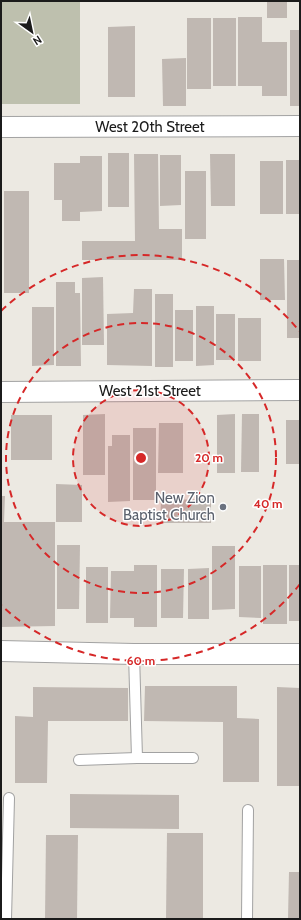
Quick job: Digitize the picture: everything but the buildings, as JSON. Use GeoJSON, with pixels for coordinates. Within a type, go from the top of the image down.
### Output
{"type":"FeatureCollection","features":[{"type":"Feature","properties":{"kind":"street","name":"West 20th Street"},"geometry":{"type":"LineString","coordinates":[[1,127],[300,126]]}},
{"type":"Feature","properties":{"kind":"street","name":"West 21st Street"},"geometry":{"type":"LineString","coordinates":[[1,392],[300,390]]}},
{"type":"Feature","properties":{"kind":"street"},"geometry":{"type":"LineString","coordinates":[[1,651],[134,654],[300,654]]}},
{"type":"Feature","properties":{"kind":"lane"},"geometry":{"type":"LineString","coordinates":[[134,654],[137,758]]}},
{"type":"Feature","properties":{"kind":"lane"},"geometry":{"type":"LineString","coordinates":[[79,760],[193,758]]}},
{"type":"Feature","properties":{"kind":"lane"},"geometry":{"type":"LineString","coordinates":[[6,919],[9,798]]}},
{"type":"Feature","properties":{"kind":"lane"},"geometry":{"type":"LineString","coordinates":[[247,919],[248,810]]}},
{"type":"Feature","properties":{"kind":"shaded area"},"geometry":{"type":"Polygon","coordinates":[[[1,1],[80,1],[80,104],[1,104],[1,1]]]}},
{"type":"Feature","properties":{"kind":"place","name":"New Zion Baptist Church"},"geometry":{"type":"Point","coordinates":[223,507]}}]}
